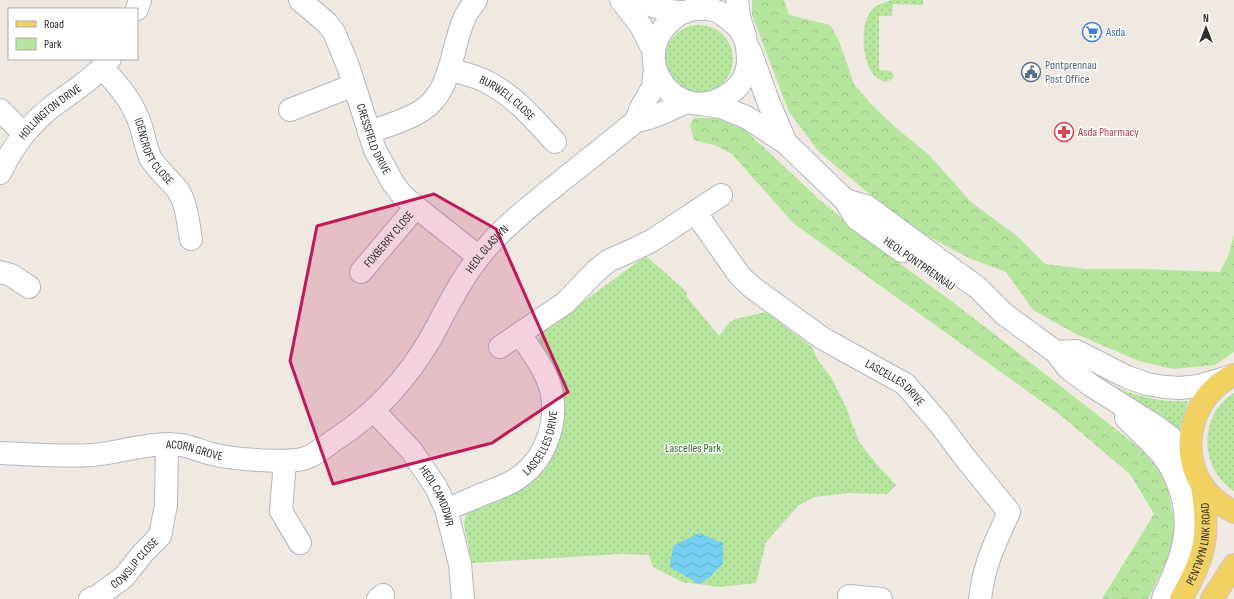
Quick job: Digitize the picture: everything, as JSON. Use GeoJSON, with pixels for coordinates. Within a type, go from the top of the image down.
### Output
{"type":"FeatureCollection","features":[{"type":"Feature","properties":{"kind":"main road","name":"PENTWYN LINK ROAD"},"geometry":{"type":"LineString","coordinates":[[1181,599],[1197,570],[1205,545],[1206,508],[1190,448],[1190,437],[1193,421],[1200,406],[1209,393],[1232,376]]}},
{"type":"Feature","properties":{"kind":"main road","name":"PENTWYN LINK ROAD"},"geometry":{"type":"LineString","coordinates":[[1198,477],[1212,497],[1224,507],[1234,512]]}},
{"type":"Feature","properties":{"kind":"main road"},"geometry":{"type":"LineString","coordinates":[[1212,599],[1234,565]]}},
{"type":"Feature","properties":{"kind":"street","name":"CRESSFIELD DRIVE"},"geometry":{"type":"LineString","coordinates":[[300,0],[327,23],[334,32],[354,85],[369,132],[380,160],[393,183],[402,195],[479,257]]}},
{"type":"Feature","properties":{"kind":"street"},"geometry":{"type":"LineString","coordinates":[[369,132],[408,118],[422,111],[433,102],[449,69],[464,18],[476,0]]}},
{"type":"Feature","properties":{"kind":"street"},"geometry":{"type":"LineString","coordinates":[[621,0],[642,26],[660,81],[670,92],[693,103],[722,99],[735,90],[743,80],[748,66],[747,42],[739,17],[737,0]]}},
{"type":"Feature","properties":{"kind":"street"},"geometry":{"type":"LineString","coordinates":[[637,0],[651,7],[694,7],[720,13],[738,27],[747,42]]}},
{"type":"Feature","properties":{"kind":"street"},"geometry":{"type":"LineString","coordinates":[[654,60],[661,31],[672,19],[694,7]]}},
{"type":"Feature","properties":{"kind":"street","name":"HEOL PONTPRENNAU"},"geometry":{"type":"LineString","coordinates":[[747,42],[768,101],[786,143]]}},
{"type":"Feature","properties":{"kind":"street","name":"HEOL GLASLYN"},"geometry":{"type":"LineString","coordinates":[[636,121],[652,87],[654,60]]}},
{"type":"Feature","properties":{"kind":"street","name":"HOLLINGTON DRIVE"},"geometry":{"type":"LineString","coordinates":[[0,173],[13,149],[37,120],[53,106],[91,79],[106,64]]}},
{"type":"Feature","properties":{"kind":"street","name":"IDENCROFT CLOSE"},"geometry":{"type":"LineString","coordinates":[[106,64],[139,120],[151,158],[178,190],[184,201],[191,239]]}},
{"type":"Feature","properties":{"kind":"street","name":"BURWELL CLOSE"},"geometry":{"type":"LineString","coordinates":[[449,69],[484,80],[507,94],[524,108],[555,142]]}},
{"type":"Feature","properties":{"kind":"street"},"geometry":{"type":"LineString","coordinates":[[290,110],[354,85]]}},
{"type":"Feature","properties":{"kind":"street","name":"HEOL GLASLYN"},"geometry":{"type":"LineString","coordinates":[[374,411],[408,372],[431,337],[457,288],[479,257],[499,234],[534,203],[636,121],[648,119],[674,108],[693,103]]}},
{"type":"Feature","properties":{"kind":"street","name":"HEOL PONTPRENNAU"},"geometry":{"type":"LineString","coordinates":[[693,103],[721,106],[746,116],[786,143],[845,200],[856,218],[972,301],[1004,314],[1056,352],[1068,368],[1092,386],[1169,436],[1179,446],[1198,477]]}},
{"type":"Feature","properties":{"kind":"street"},"geometry":{"type":"LineString","coordinates":[[0,110],[24,134]]}},
{"type":"Feature","properties":{"kind":"street"},"geometry":{"type":"LineString","coordinates":[[500,347],[565,303],[596,271],[608,261],[635,250],[653,240],[721,195]]}},
{"type":"Feature","properties":{"kind":"street","name":"FOXBERRY CLOSE"},"geometry":{"type":"LineString","coordinates":[[361,272],[416,207]]}},
{"type":"Feature","properties":{"kind":"street","name":"LASCELLES DRIVE"},"geometry":{"type":"LineString","coordinates":[[695,212],[736,271],[753,288],[822,338],[905,384],[939,423],[1009,512],[990,553],[982,580],[980,599]]}},
{"type":"Feature","properties":{"kind":"street"},"geometry":{"type":"LineString","coordinates":[[0,272],[11,275],[29,287]]}},
{"type":"Feature","properties":{"kind":"street","name":"LASCELLES DRIVE"},"geometry":{"type":"LineString","coordinates":[[446,509],[505,485],[522,475],[536,462],[546,444],[554,413],[551,390],[546,376],[520,334]]}},
{"type":"Feature","properties":{"kind":"street"},"geometry":{"type":"LineString","coordinates":[[1056,352],[1076,351],[1127,378],[1147,384],[1165,387],[1180,388],[1198,386],[1232,376]]}},
{"type":"Feature","properties":{"kind":"street"},"geometry":{"type":"LineString","coordinates":[[1092,386],[1160,453],[1174,474],[1179,485],[1185,512],[1185,540],[1178,565],[1163,599]]}},
{"type":"Feature","properties":{"kind":"street","name":"ACORN GROVE"},"geometry":{"type":"LineString","coordinates":[[0,453],[82,456],[167,444],[196,448],[212,454],[230,457],[285,461],[306,458],[317,452],[352,429],[374,411]]}},
{"type":"Feature","properties":{"kind":"street","name":"HEOL CAMDDWR"},"geometry":{"type":"LineString","coordinates":[[374,411],[411,450],[436,487],[446,509],[460,564],[463,599]]}},
{"type":"Feature","properties":{"kind":"street","name":"COWSLIP CLOSE"},"geometry":{"type":"LineString","coordinates":[[90,599],[98,596],[124,577],[160,536],[166,505],[167,444]]}},
{"type":"Feature","properties":{"kind":"street"},"geometry":{"type":"LineString","coordinates":[[285,461],[281,511],[300,543]]}},
{"type":"Feature","properties":{"kind":"street"},"geometry":{"type":"LineString","coordinates":[[849,596],[881,599]]}},
{"type":"Feature","properties":{"kind":"highlighted area"},"geometry":{"type":"Polygon","coordinates":[[[434,194],[496,229],[568,392],[492,443],[333,484],[290,361],[317,226],[434,194]]]}},
{"type":"Feature","properties":{"kind":"green space"},"geometry":{"type":"Polygon","coordinates":[[[752,0],[784,0],[789,15],[830,25],[839,41],[854,84],[872,105],[895,127],[929,155],[971,202],[1017,236],[1045,264],[1086,269],[1144,269],[1220,272],[1228,256],[1234,234],[1234,352],[1215,365],[1173,369],[1139,361],[1076,334],[1033,310],[1006,272],[969,258],[908,226],[819,152],[789,112],[752,15],[752,0]]]}},
{"type":"Feature","properties":{"kind":"green space"},"geometry":{"type":"Polygon","coordinates":[[[891,0],[923,0],[923,5],[893,4],[892,16],[879,16],[879,70],[891,71],[894,76],[891,80],[885,82],[875,76],[870,69],[865,52],[864,33],[865,24],[872,10],[878,5],[891,0]]]}},
{"type":"Feature","properties":{"kind":"green space"},"geometry":{"type":"Polygon","coordinates":[[[699,25],[712,28],[723,35],[730,46],[733,59],[730,72],[723,83],[712,90],[699,93],[686,90],[675,83],[668,72],[665,59],[668,46],[675,35],[686,28],[699,25]]]}},
{"type":"Feature","properties":{"kind":"green space"},"geometry":{"type":"Polygon","coordinates":[[[694,118],[716,118],[744,129],[820,200],[868,240],[962,309],[1141,449],[1159,469],[1168,490],[1174,519],[1173,548],[1148,599],[1102,599],[1154,514],[1130,474],[1059,414],[793,223],[733,155],[717,146],[694,140],[690,126],[694,118]]]}},
{"type":"Feature","properties":{"kind":"green space","name":"Lascelles Park"},"geometry":{"type":"Polygon","coordinates":[[[646,256],[687,292],[686,296],[719,336],[729,323],[735,319],[766,312],[812,347],[819,362],[831,377],[846,407],[859,442],[878,466],[896,485],[887,494],[848,493],[815,497],[799,505],[766,542],[756,583],[720,587],[682,582],[653,567],[649,555],[620,554],[472,563],[464,525],[466,515],[560,428],[565,411],[560,379],[540,345],[539,338],[544,330],[646,256]]]}},
{"type":"Feature","properties":{"kind":"green space"},"geometry":{"type":"Polygon","coordinates":[[[1102,381],[1144,397],[1165,401],[1188,401],[1181,424],[1180,434],[1102,381]]]}},
{"type":"Feature","properties":{"kind":"green space"},"geometry":{"type":"Polygon","coordinates":[[[1234,393],[1234,491],[1222,481],[1214,470],[1209,456],[1207,442],[1209,428],[1214,414],[1222,403],[1234,393]]]}},
{"type":"Feature","properties":{"kind":"water"},"geometry":{"type":"Polygon","coordinates":[[[699,533],[723,543],[723,563],[710,577],[699,584],[670,567],[673,546],[699,533]]]}},
{"type":"Feature","properties":{"kind":"place","name":"Asda"},"geometry":{"type":"Point","coordinates":[1092,32]}},
{"type":"Feature","properties":{"kind":"place","name":"Pontprennau Post Office"},"geometry":{"type":"Point","coordinates":[1031,72]}},
{"type":"Feature","properties":{"kind":"place","name":"Asda Pharmacy"},"geometry":{"type":"Point","coordinates":[1064,132]}}]}
